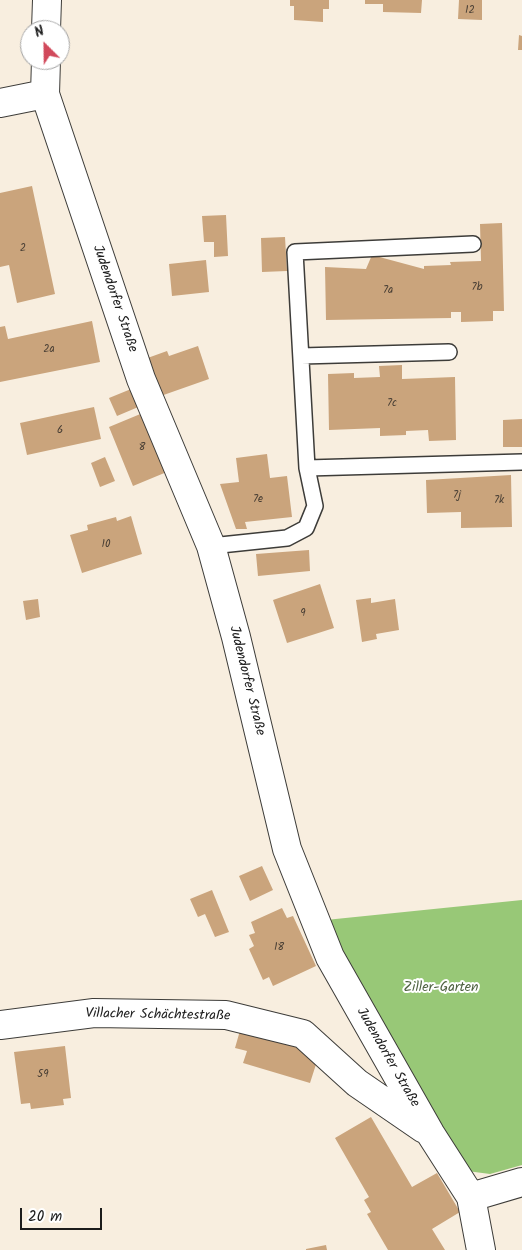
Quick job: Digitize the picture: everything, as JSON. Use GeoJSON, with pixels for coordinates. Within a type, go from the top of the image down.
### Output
{"type":"FeatureCollection","features":[{"type":"Feature","properties":{"kind":"street"},"geometry":{"type":"LineString","coordinates":[[46,20],[47,0]]}},
{"type":"Feature","properties":{"kind":"street"},"geometry":{"type":"LineString","coordinates":[[0,103],[45,94],[46,70]]}},
{"type":"Feature","properties":{"kind":"street","name":"Judendorfer Straße"},"geometry":{"type":"LineString","coordinates":[[45,94],[140,378],[211,546],[236,637],[287,849],[330,957],[430,1133],[471,1197],[481,1250]]}},
{"type":"Feature","properties":{"kind":"street","name":"Villacher Schächtestraße"},"geometry":{"type":"LineString","coordinates":[[0,1025],[94,1013],[226,1015],[303,1034],[357,1083],[430,1133]]}},
{"type":"Feature","properties":{"kind":"street"},"geometry":{"type":"LineString","coordinates":[[471,1197],[522,1182]]}},
{"type":"Feature","properties":{"kind":"lane"},"geometry":{"type":"LineString","coordinates":[[211,546],[287,538],[306,528],[315,506],[307,468],[295,252],[473,244]]}},
{"type":"Feature","properties":{"kind":"lane"},"geometry":{"type":"LineString","coordinates":[[301,356],[449,352]]}},
{"type":"Feature","properties":{"kind":"lane"},"geometry":{"type":"LineString","coordinates":[[307,468],[522,462]]}},
{"type":"Feature","properties":{"kind":"green space","name":"Ziller-Garten"},"geometry":{"type":"Polygon","coordinates":[[[522,900],[522,1165],[490,1174],[452,1169],[316,921],[522,900]]]}},
{"type":"Feature","properties":{"kind":"building"},"geometry":{"type":"Polygon","coordinates":[[[290,0],[329,0],[329,9],[323,9],[323,22],[294,20],[294,6],[290,6],[290,0]]]}},
{"type":"Feature","properties":{"kind":"building"},"geometry":{"type":"Polygon","coordinates":[[[365,0],[422,0],[421,13],[383,12],[383,4],[365,4],[365,0]]]}},
{"type":"Feature","properties":{"kind":"building"},"geometry":{"type":"Polygon","coordinates":[[[459,0],[482,0],[482,20],[458,19],[459,0]]]}},
{"type":"Feature","properties":{"kind":"building"},"geometry":{"type":"Polygon","coordinates":[[[519,35],[522,36],[522,50],[518,50],[519,35]]]}},
{"type":"Feature","properties":{"kind":"building"},"geometry":{"type":"Polygon","coordinates":[[[32,186],[55,294],[17,303],[9,265],[0,267],[0,193],[32,186]]]}},
{"type":"Feature","properties":{"kind":"building"},"geometry":{"type":"Polygon","coordinates":[[[226,215],[228,256],[214,257],[214,242],[204,242],[202,216],[226,215]]]}},
{"type":"Feature","properties":{"kind":"building"},"geometry":{"type":"Polygon","coordinates":[[[502,223],[504,311],[493,311],[493,321],[461,322],[461,312],[451,312],[451,318],[326,320],[325,267],[366,269],[372,255],[424,269],[424,266],[451,265],[450,262],[481,261],[480,224],[502,223]]]}},
{"type":"Feature","properties":{"kind":"building"},"geometry":{"type":"Polygon","coordinates":[[[285,237],[287,271],[262,272],[261,238],[285,237]]]}},
{"type":"Feature","properties":{"kind":"building"},"geometry":{"type":"Polygon","coordinates":[[[206,260],[209,292],[172,296],[169,264],[206,260]]]}},
{"type":"Feature","properties":{"kind":"building"},"geometry":{"type":"Polygon","coordinates":[[[92,321],[100,362],[0,382],[0,327],[5,326],[8,339],[92,321]]]}},
{"type":"Feature","properties":{"kind":"building"},"geometry":{"type":"Polygon","coordinates":[[[198,346],[209,379],[155,398],[142,360],[167,351],[169,356],[198,346]]]}},
{"type":"Feature","properties":{"kind":"building"},"geometry":{"type":"Polygon","coordinates":[[[402,365],[402,379],[455,377],[456,440],[429,441],[428,430],[406,431],[406,435],[380,436],[380,428],[329,430],[328,374],[354,373],[354,378],[380,377],[379,366],[402,365]]]}},
{"type":"Feature","properties":{"kind":"building"},"geometry":{"type":"Polygon","coordinates":[[[136,387],[143,405],[117,416],[109,398],[136,387]]]}},
{"type":"Feature","properties":{"kind":"building"},"geometry":{"type":"Polygon","coordinates":[[[94,407],[101,439],[27,455],[20,423],[94,407]]]}},
{"type":"Feature","properties":{"kind":"building"},"geometry":{"type":"Polygon","coordinates":[[[150,410],[174,469],[133,486],[109,427],[150,410]]]}},
{"type":"Feature","properties":{"kind":"building"},"geometry":{"type":"Polygon","coordinates":[[[522,419],[522,447],[503,447],[503,420],[522,419]]]}},
{"type":"Feature","properties":{"kind":"building"},"geometry":{"type":"Polygon","coordinates":[[[267,454],[270,478],[287,476],[292,517],[245,522],[247,529],[236,529],[220,484],[239,482],[236,458],[267,454]]]}},
{"type":"Feature","properties":{"kind":"building"},"geometry":{"type":"Polygon","coordinates":[[[105,457],[115,481],[100,487],[91,463],[105,457]]]}},
{"type":"Feature","properties":{"kind":"building"},"geometry":{"type":"Polygon","coordinates":[[[511,475],[512,527],[461,528],[461,512],[427,513],[426,480],[511,475]]]}},
{"type":"Feature","properties":{"kind":"building"},"geometry":{"type":"Polygon","coordinates":[[[131,516],[142,554],[82,573],[70,535],[88,530],[87,525],[116,517],[117,521],[131,516]]]}},
{"type":"Feature","properties":{"kind":"building"},"geometry":{"type":"Polygon","coordinates":[[[309,550],[310,571],[258,576],[256,554],[309,550]]]}},
{"type":"Feature","properties":{"kind":"building"},"geometry":{"type":"Polygon","coordinates":[[[320,584],[334,628],[287,643],[273,600],[320,584]]]}},
{"type":"Feature","properties":{"kind":"building"},"geometry":{"type":"Polygon","coordinates":[[[371,598],[371,603],[395,599],[399,630],[376,634],[377,639],[362,642],[356,600],[371,598]]]}},
{"type":"Feature","properties":{"kind":"building"},"geometry":{"type":"Polygon","coordinates":[[[38,599],[40,617],[26,620],[23,601],[38,599]]]}},
{"type":"Feature","properties":{"kind":"building"},"geometry":{"type":"Polygon","coordinates":[[[262,866],[273,890],[250,901],[239,876],[262,866]]]}},
{"type":"Feature","properties":{"kind":"building"},"geometry":{"type":"Polygon","coordinates":[[[212,890],[229,932],[215,937],[205,914],[198,917],[190,899],[212,890]]]}},
{"type":"Feature","properties":{"kind":"building"},"geometry":{"type":"Polygon","coordinates":[[[282,908],[287,918],[293,916],[316,966],[273,986],[269,977],[263,980],[249,949],[254,946],[249,935],[255,933],[251,922],[282,908]]]}},
{"type":"Feature","properties":{"kind":"building"},"geometry":{"type":"Polygon","coordinates":[[[241,1027],[305,1046],[319,1055],[310,1083],[243,1063],[247,1051],[235,1048],[241,1027]]]}},
{"type":"Feature","properties":{"kind":"building"},"geometry":{"type":"Polygon","coordinates":[[[65,1046],[71,1098],[63,1099],[64,1105],[31,1109],[30,1103],[21,1104],[14,1052],[65,1046]]]}},
{"type":"Feature","properties":{"kind":"building"},"geometry":{"type":"Polygon","coordinates":[[[371,1117],[412,1187],[437,1173],[460,1212],[432,1229],[445,1250],[388,1250],[367,1214],[371,1212],[364,1200],[369,1197],[335,1138],[371,1117]]]}},
{"type":"Feature","properties":{"kind":"building"},"geometry":{"type":"Polygon","coordinates":[[[326,1245],[327,1250],[306,1250],[306,1249],[326,1245]]]}}]}
